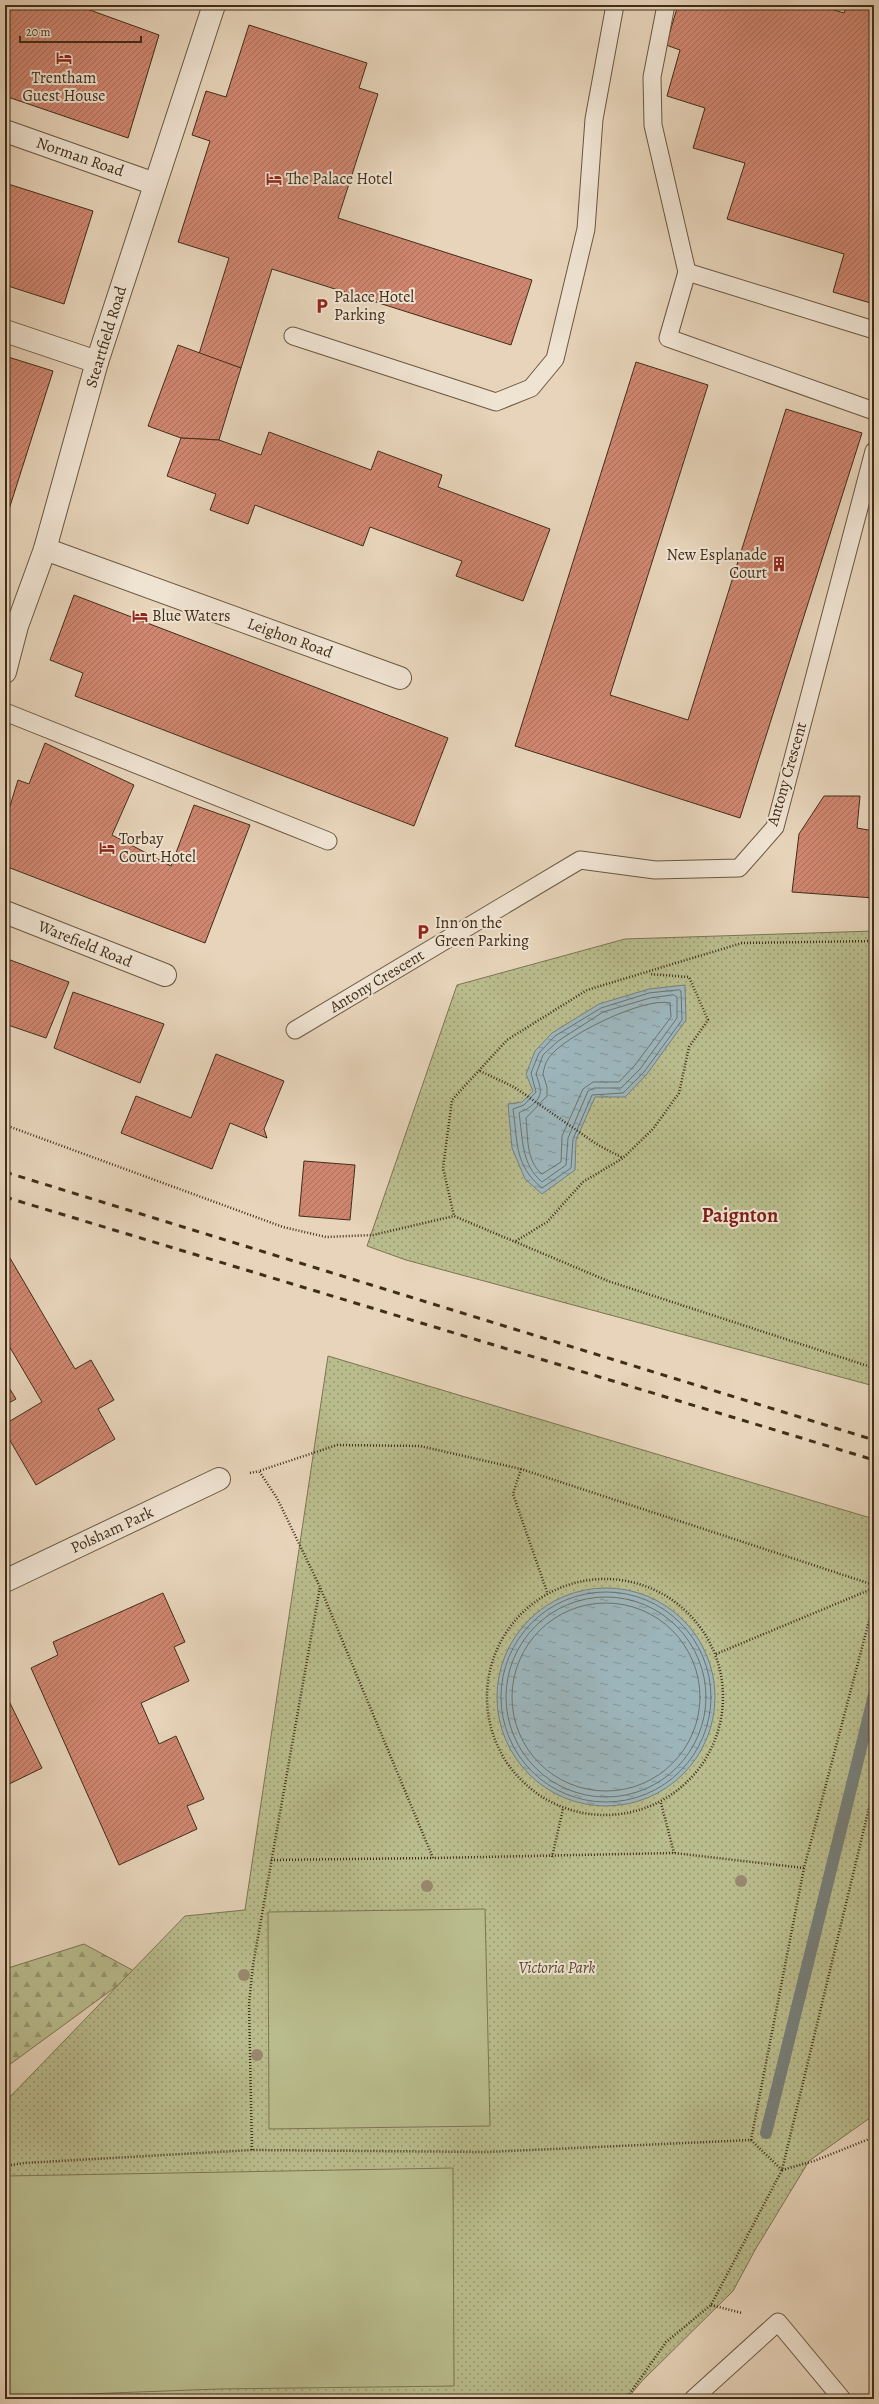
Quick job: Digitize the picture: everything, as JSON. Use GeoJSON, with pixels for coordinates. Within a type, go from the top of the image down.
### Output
{"type":"FeatureCollection","features":[{"type":"Feature","properties":{"kind":"street","name":"Steartfield Road"},"geometry":{"type":"LineString","coordinates":[[5,672],[11,624],[45,549],[97,362],[155,184],[209,6]]}},
{"type":"Feature","properties":{"kind":"street","name":"Norman Road"},"geometry":{"type":"LineString","coordinates":[[5,131],[155,184]]}},
{"type":"Feature","properties":{"kind":"street"},"geometry":{"type":"LineString","coordinates":[[5,331],[97,362]]}},
{"type":"Feature","properties":{"kind":"street","name":"Leighon Road"},"geometry":{"type":"LineString","coordinates":[[45,549],[400,678]]}},
{"type":"Feature","properties":{"kind":"street","name":"Warefield Road"},"geometry":{"type":"LineString","coordinates":[[5,912],[165,975]]}},
{"type":"Feature","properties":{"kind":"street","name":"Polsham Park"},"geometry":{"type":"LineString","coordinates":[[5,1581],[219,1479]]}},
{"type":"Feature","properties":{"kind":"lane"},"geometry":{"type":"LineString","coordinates":[[293,336],[496,402],[530,388],[555,359],[586,229],[594,119],[615,5]]}},
{"type":"Feature","properties":{"kind":"lane"},"geometry":{"type":"LineString","coordinates":[[666,5],[652,76],[652,125],[687,272],[668,338],[874,411]]}},
{"type":"Feature","properties":{"kind":"lane"},"geometry":{"type":"LineString","coordinates":[[687,272],[874,330]]}},
{"type":"Feature","properties":{"kind":"lane","name":"Antony Crescent"},"geometry":{"type":"LineString","coordinates":[[295,1030],[580,860],[655,870],[739,868],[775,827],[874,451]]}},
{"type":"Feature","properties":{"kind":"lane"},"geometry":{"type":"LineString","coordinates":[[5,712],[328,841]]}},
{"type":"Feature","properties":{"kind":"lane"},"geometry":{"type":"LineString","coordinates":[[694,2399],[778,2322],[842,2399]]}},
{"type":"Feature","properties":{"kind":"path"},"geometry":{"type":"LineString","coordinates":[[454,1216],[443,1168],[452,1100],[480,1071],[506,1040],[587,990],[742,943],[874,941]]}},
{"type":"Feature","properties":{"kind":"path"},"geometry":{"type":"LineString","coordinates":[[516,1241],[547,1222],[583,1182],[624,1158],[653,1129],[679,1094],[689,1047],[708,1020],[689,976],[647,973]]}},
{"type":"Feature","properties":{"kind":"path"},"geometry":{"type":"LineString","coordinates":[[480,1071],[514,1087],[598,1144],[624,1158]]}},
{"type":"Feature","properties":{"kind":"path"},"geometry":{"type":"LineString","coordinates":[[5,1125],[283,1227],[326,1237],[373,1235],[454,1216],[608,1281],[874,1368]]}},
{"type":"Feature","properties":{"kind":"path"},"geometry":{"type":"LineString","coordinates":[[432,1858],[320,1587],[277,1498],[259,1471],[336,1445],[420,1446],[521,1469],[874,1585]]}},
{"type":"Feature","properties":{"kind":"path"},"geometry":{"type":"LineString","coordinates":[[521,1469],[513,1494],[547,1592]]}},
{"type":"Feature","properties":{"kind":"path"},"geometry":{"type":"LineString","coordinates":[[608,1578],[642,1583],[674,1600],[697,1621],[716,1654],[723,1682],[724,1706],[707,1759],[684,1786],[661,1803],[610,1817],[563,1809],[536,1795],[505,1764],[492,1738],[485,1705],[491,1661],[503,1634],[547,1592],[608,1578]]}},
{"type":"Feature","properties":{"kind":"path"},"geometry":{"type":"LineString","coordinates":[[252,2150],[249,2004],[253,1965],[320,1587]]}},
{"type":"Feature","properties":{"kind":"path"},"geometry":{"type":"LineString","coordinates":[[716,1654],[874,1588]]}},
{"type":"Feature","properties":{"kind":"path"},"geometry":{"type":"LineString","coordinates":[[751,2140],[804,1868],[874,1602]]}},
{"type":"Feature","properties":{"kind":"path"},"geometry":{"type":"LineString","coordinates":[[626,2399],[666,2342],[712,2305],[782,2170],[874,1787]]}},
{"type":"Feature","properties":{"kind":"path"},"geometry":{"type":"LineString","coordinates":[[661,1803],[674,1853]]}},
{"type":"Feature","properties":{"kind":"path"},"geometry":{"type":"LineString","coordinates":[[552,1857],[563,1809]]}},
{"type":"Feature","properties":{"kind":"path"},"geometry":{"type":"LineString","coordinates":[[271,1860],[552,1857],[674,1853],[804,1868]]}},
{"type":"Feature","properties":{"kind":"path"},"geometry":{"type":"LineString","coordinates":[[782,2170],[814,2161],[874,2137]]}},
{"type":"Feature","properties":{"kind":"path"},"geometry":{"type":"LineString","coordinates":[[5,2166],[24,2163],[252,2150],[487,2152],[751,2140],[782,2170]]}},
{"type":"Feature","properties":{"kind":"green space"},"geometry":{"type":"Polygon","coordinates":[[[874,931],[874,1386],[406,1260],[367,1246],[457,985],[625,939],[874,931]]]}},
{"type":"Feature","properties":{"kind":"green space","name":"Victoria Park"},"geometry":{"type":"Polygon","coordinates":[[[328,1356],[874,1519],[874,2115],[809,2161],[755,2250],[733,2291],[642,2381],[627,2399],[5,2399],[5,2102],[185,1916],[245,1910],[328,1356]]]}},
{"type":"Feature","properties":{"kind":"green space"},"geometry":{"type":"Polygon","coordinates":[[[485,1909],[490,2126],[269,2129],[268,1912],[485,1909]]]}},
{"type":"Feature","properties":{"kind":"green space"},"geometry":{"type":"Polygon","coordinates":[[[84,1944],[136,1972],[5,2068],[5,1969],[84,1944]]]}},
{"type":"Feature","properties":{"kind":"green space"},"geometry":{"type":"Polygon","coordinates":[[[453,2168],[454,2386],[218,2389],[5,2397],[5,2176],[453,2168]]]}},
{"type":"Feature","properties":{"kind":"water"},"geometry":{"type":"Polygon","coordinates":[[[685,985],[686,1020],[647,1074],[625,1097],[595,1097],[576,1140],[575,1170],[542,1194],[525,1179],[512,1148],[508,1104],[522,1102],[533,1091],[526,1074],[535,1051],[552,1033],[599,1004],[649,989],[685,985]]]}},
{"type":"Feature","properties":{"kind":"water"},"geometry":{"type":"Polygon","coordinates":[[[606,1588],[627,1590],[648,1597],[657,1601],[683,1620],[702,1646],[706,1655],[713,1676],[715,1697],[713,1718],[706,1739],[702,1748],[683,1774],[657,1793],[648,1797],[627,1804],[606,1806],[585,1804],[564,1797],[555,1793],[529,1774],[510,1748],[506,1739],[499,1718],[497,1697],[499,1676],[506,1655],[510,1646],[529,1620],[555,1601],[564,1597],[585,1590],[606,1588]]]}},
{"type":"Feature","properties":{"kind":"building"},"geometry":{"type":"Polygon","coordinates":[[[5,5],[76,5],[159,35],[128,138],[5,96],[5,5]]]}},
{"type":"Feature","properties":{"kind":"building"},"geometry":{"type":"Polygon","coordinates":[[[678,5],[701,8],[702,5],[818,5],[844,13],[847,5],[862,5],[874,9],[874,304],[833,292],[844,254],[727,219],[745,163],[693,148],[705,108],[667,96],[680,50],[666,45],[678,5]]]}},
{"type":"Feature","properties":{"kind":"building","name":"The Palace Hotel"},"geometry":{"type":"Polygon","coordinates":[[[249,25],[367,63],[359,88],[378,94],[338,218],[532,280],[511,345],[272,269],[241,368],[199,354],[229,258],[178,242],[210,141],[192,135],[206,91],[226,97],[249,25]]]}},
{"type":"Feature","properties":{"kind":"building"},"geometry":{"type":"Polygon","coordinates":[[[5,183],[93,211],[64,304],[5,285],[5,183]]]}},
{"type":"Feature","properties":{"kind":"building"},"geometry":{"type":"Polygon","coordinates":[[[178,345],[241,368],[219,440],[181,438],[148,426],[178,345]]]}},
{"type":"Feature","properties":{"kind":"building"},"geometry":{"type":"Polygon","coordinates":[[[5,356],[53,371],[5,522],[5,356]]]}},
{"type":"Feature","properties":{"kind":"building","name":"New Esplanade Court"},"geometry":{"type":"Polygon","coordinates":[[[636,362],[708,385],[610,695],[688,720],[786,409],[862,433],[740,818],[515,746],[636,362]]]}},
{"type":"Feature","properties":{"kind":"building"},"geometry":{"type":"Polygon","coordinates":[[[269,432],[371,470],[378,451],[442,475],[438,487],[550,529],[523,601],[456,576],[462,561],[370,527],[363,546],[255,505],[248,524],[210,510],[216,494],[167,476],[181,438],[219,440],[261,455],[269,432]]]}},
{"type":"Feature","properties":{"kind":"building"},"geometry":{"type":"Polygon","coordinates":[[[74,595],[448,738],[414,826],[75,696],[83,673],[50,660],[74,595]]]}},
{"type":"Feature","properties":{"kind":"building"},"geometry":{"type":"Polygon","coordinates":[[[45,743],[134,785],[112,835],[171,866],[194,805],[250,825],[205,943],[5,866],[5,822],[18,780],[29,784],[45,743]]]}},
{"type":"Feature","properties":{"kind":"building"},"geometry":{"type":"Polygon","coordinates":[[[824,796],[860,796],[857,828],[874,831],[874,898],[792,892],[799,834],[824,796]]]}},
{"type":"Feature","properties":{"kind":"building"},"geometry":{"type":"Polygon","coordinates":[[[5,958],[69,982],[46,1038],[5,1024],[5,958]]]}},
{"type":"Feature","properties":{"kind":"building"},"geometry":{"type":"Polygon","coordinates":[[[73,992],[164,1024],[140,1083],[54,1048],[73,992]]]}},
{"type":"Feature","properties":{"kind":"building"},"geometry":{"type":"Polygon","coordinates":[[[216,1054],[284,1081],[264,1129],[267,1138],[230,1123],[212,1169],[121,1133],[136,1096],[191,1118],[216,1054]]]}},
{"type":"Feature","properties":{"kind":"building"},"geometry":{"type":"Polygon","coordinates":[[[304,1161],[355,1165],[350,1220],[299,1216],[304,1161]]]}},
{"type":"Feature","properties":{"kind":"building"},"geometry":{"type":"Polygon","coordinates":[[[10,1258],[75,1369],[91,1360],[114,1400],[98,1409],[115,1439],[36,1485],[5,1432],[5,1424],[42,1402],[5,1339],[5,1261],[10,1258]]]}},
{"type":"Feature","properties":{"kind":"building"},"geometry":{"type":"Polygon","coordinates":[[[5,1381],[16,1399],[5,1405],[5,1381]]]}},
{"type":"Feature","properties":{"kind":"building"},"geometry":{"type":"Polygon","coordinates":[[[163,1593],[185,1642],[174,1647],[189,1681],[141,1703],[159,1744],[176,1736],[204,1799],[187,1806],[197,1829],[119,1865],[31,1668],[58,1655],[53,1642],[163,1593]]]}},
{"type":"Feature","properties":{"kind":"building"},"geometry":{"type":"Polygon","coordinates":[[[5,1693],[42,1768],[5,1786],[5,1693]]]}},
{"type":"Feature","properties":{"kind":"waterway"},"geometry":{"type":"LineString","coordinates":[[766,2133],[874,1695]]}},
{"type":"Feature","properties":{"kind":"railway"},"geometry":{"type":"LineString","coordinates":[[5,1172],[874,1440]]}},
{"type":"Feature","properties":{"kind":"railway"},"geometry":{"type":"LineString","coordinates":[[5,1197],[874,1460]]}},
{"type":"Feature","properties":{"kind":"place","name":"Trentham Guest House"},"geometry":{"type":"Point","coordinates":[64,58]}},
{"type":"Feature","properties":{"kind":"place","name":"The Palace Hotel"},"geometry":{"type":"Point","coordinates":[274,179]}},
{"type":"Feature","properties":{"kind":"place","name":"Palace Hotel Parking"},"geometry":{"type":"Point","coordinates":[322,306]}},
{"type":"Feature","properties":{"kind":"place","name":"New Esplanade Court"},"geometry":{"type":"Point","coordinates":[779,564]}},
{"type":"Feature","properties":{"kind":"place","name":"Blue Waters"},"geometry":{"type":"Point","coordinates":[140,616]}},
{"type":"Feature","properties":{"kind":"place","name":"Torbay Court Hotel"},"geometry":{"type":"Point","coordinates":[107,848]}},
{"type":"Feature","properties":{"kind":"place","name":"Inn on the Green Parking"},"geometry":{"type":"Point","coordinates":[423,932]}},
{"type":"Feature","properties":{"kind":"district","name":"Paignton"},"geometry":{"type":"Point","coordinates":[740,1215]}}]}
